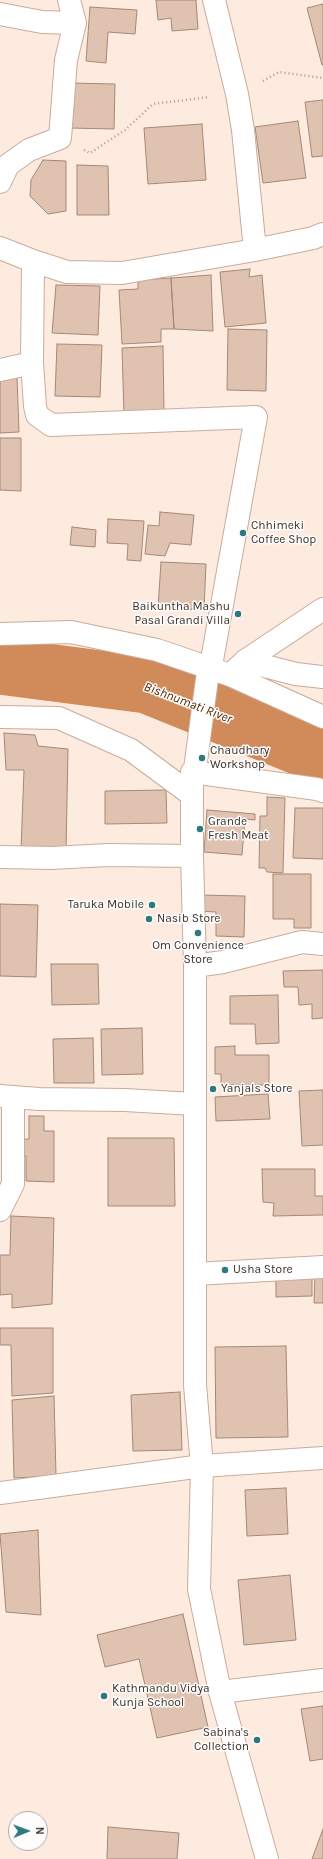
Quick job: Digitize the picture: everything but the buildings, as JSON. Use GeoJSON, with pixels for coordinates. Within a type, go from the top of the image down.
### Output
{"type":"FeatureCollection","features":[{"type":"Feature","properties":{"kind":"street"},"geometry":{"type":"LineString","coordinates":[[0,182],[8,165],[29,150],[60,138],[66,60],[75,23],[69,0]]}},
{"type":"Feature","properties":{"kind":"street"},"geometry":{"type":"LineString","coordinates":[[214,0],[237,94],[243,130],[254,250]]}},
{"type":"Feature","properties":{"kind":"street"},"geometry":{"type":"LineString","coordinates":[[0,14],[42,22],[75,23]]}},
{"type":"Feature","properties":{"kind":"street"},"geometry":{"type":"LineString","coordinates":[[0,248],[67,272],[122,273],[254,250],[313,238],[323,234]]}},
{"type":"Feature","properties":{"kind":"street"},"geometry":{"type":"LineString","coordinates":[[33,261],[32,363],[36,415],[51,424],[256,417],[212,660],[208,674],[194,770],[192,795],[195,966],[195,1274],[196,1385],[202,1466],[199,1589],[220,1692],[267,1859]]}},
{"type":"Feature","properties":{"kind":"street"},"geometry":{"type":"LineString","coordinates":[[0,370],[32,363]]}},
{"type":"Feature","properties":{"kind":"street"},"geometry":{"type":"LineString","coordinates":[[238,668],[323,609]]}},
{"type":"Feature","properties":{"kind":"street"},"geometry":{"type":"LineString","coordinates":[[0,634],[71,632],[157,650],[208,674],[238,668],[323,677]]}},
{"type":"Feature","properties":{"kind":"street"},"geometry":{"type":"LineString","coordinates":[[238,668],[323,717]]}},
{"type":"Feature","properties":{"kind":"street"},"geometry":{"type":"LineString","coordinates":[[0,718],[58,718],[131,750],[192,795]]}},
{"type":"Feature","properties":{"kind":"street"},"geometry":{"type":"LineString","coordinates":[[194,770],[323,791]]}},
{"type":"Feature","properties":{"kind":"street"},"geometry":{"type":"LineString","coordinates":[[0,857],[52,858],[108,855],[192,856]]}},
{"type":"Feature","properties":{"kind":"street"},"geometry":{"type":"LineString","coordinates":[[195,966],[223,962],[302,942],[323,944]]}},
{"type":"Feature","properties":{"kind":"street"},"geometry":{"type":"LineString","coordinates":[[0,1210],[13,1184],[7,1096],[38,1099],[125,1100],[194,1104]]}},
{"type":"Feature","properties":{"kind":"street"},"geometry":{"type":"LineString","coordinates":[[195,1274],[323,1267]]}},
{"type":"Feature","properties":{"kind":"street"},"geometry":{"type":"LineString","coordinates":[[0,1493],[202,1466],[323,1458]]}},
{"type":"Feature","properties":{"kind":"street"},"geometry":{"type":"LineString","coordinates":[[220,1692],[323,1680]]}},
{"type":"Feature","properties":{"kind":"path"},"geometry":{"type":"LineString","coordinates":[[60,138],[90,153],[125,130],[153,104],[237,94],[279,72],[323,78]]}},
{"type":"Feature","properties":{"kind":"waterway","name":"Bishnumati River"},"geometry":{"type":"LineString","coordinates":[[0,666],[147,685],[323,756]]}},
{"type":"Feature","properties":{"kind":"place","name":"Chhimeki Coffee Shop"},"geometry":{"type":"Point","coordinates":[243,533]}},
{"type":"Feature","properties":{"kind":"place","name":"Baikuntha Mashu Pasal Grandi Villa"},"geometry":{"type":"Point","coordinates":[238,614]}},
{"type":"Feature","properties":{"kind":"place","name":"Chaudhary Workshop"},"geometry":{"type":"Point","coordinates":[202,758]}},
{"type":"Feature","properties":{"kind":"place","name":"Grande Fresh Meat"},"geometry":{"type":"Point","coordinates":[200,829]}},
{"type":"Feature","properties":{"kind":"place","name":"Taruka Mobile"},"geometry":{"type":"Point","coordinates":[152,905]}},
{"type":"Feature","properties":{"kind":"place","name":"Nasib Store"},"geometry":{"type":"Point","coordinates":[149,919]}},
{"type":"Feature","properties":{"kind":"place","name":"Om Convenience Store"},"geometry":{"type":"Point","coordinates":[198,933]}},
{"type":"Feature","properties":{"kind":"place","name":"Yanjals Store"},"geometry":{"type":"Point","coordinates":[213,1089]}},
{"type":"Feature","properties":{"kind":"place","name":"Usha Store"},"geometry":{"type":"Point","coordinates":[225,1270]}},
{"type":"Feature","properties":{"kind":"place","name":"Kathmandu Vidya Kunja School"},"geometry":{"type":"Point","coordinates":[104,1696]}},
{"type":"Feature","properties":{"kind":"place","name":"Sabina's Collection"},"geometry":{"type":"Point","coordinates":[257,1740]}}]}
